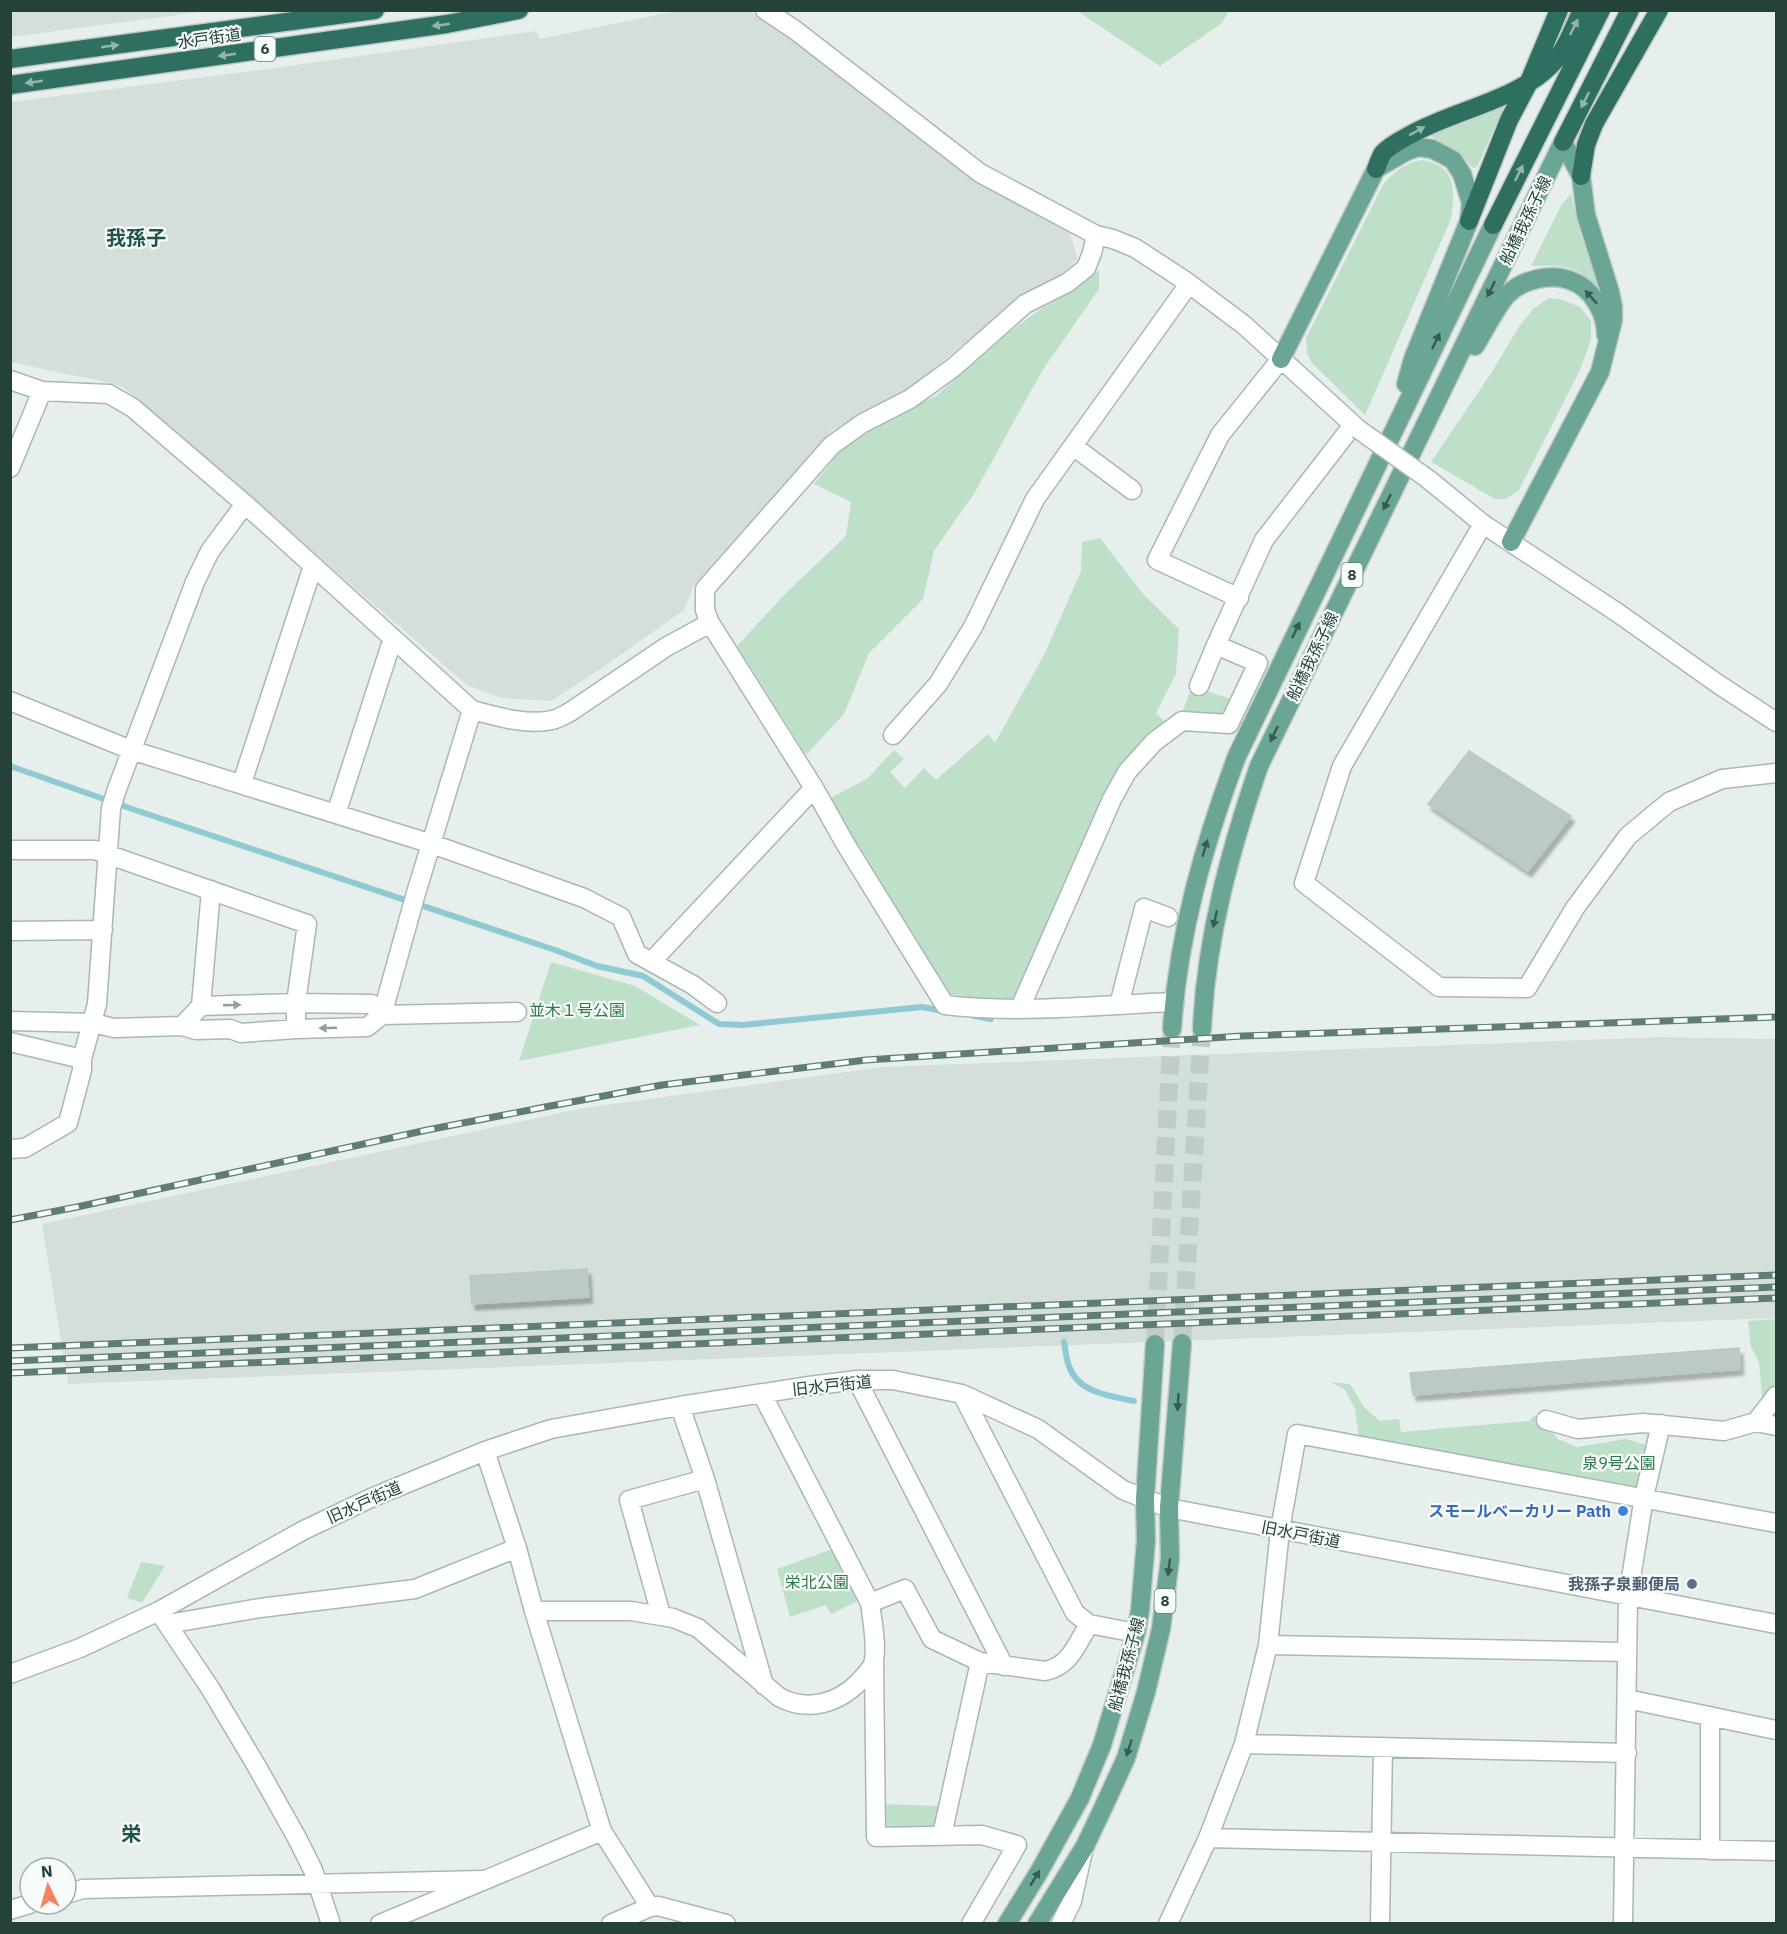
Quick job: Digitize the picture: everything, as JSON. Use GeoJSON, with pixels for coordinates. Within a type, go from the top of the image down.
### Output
{"type":"FeatureCollection","features":[{"type":"Feature","properties":{"kind":"highway","name":"水戸街道"},"geometry":{"type":"LineString","coordinates":[[10,59],[375,10]]}},
{"type":"Feature","properties":{"kind":"highway","name":"水戸街道"},"geometry":{"type":"LineString","coordinates":[[10,85],[447,24],[519,10]]}},
{"type":"Feature","properties":{"kind":"highway"},"geometry":{"type":"LineString","coordinates":[[1469,221],[1509,120],[1528,84],[1559,10]]}},
{"type":"Feature","properties":{"kind":"highway"},"geometry":{"type":"LineString","coordinates":[[1376,169],[1382,154],[1420,128],[1528,84],[1551,66],[1560,54],[1582,10]]}},
{"type":"Feature","properties":{"kind":"highway"},"geometry":{"type":"LineString","coordinates":[[1493,225],[1601,10]]}},
{"type":"Feature","properties":{"kind":"highway"},"geometry":{"type":"LineString","coordinates":[[1563,142],[1630,10]]}},
{"type":"Feature","properties":{"kind":"highway"},"geometry":{"type":"LineString","coordinates":[[1581,176],[1586,145],[1594,124],[1659,10]]}},
{"type":"Feature","properties":{"kind":"highway"},"geometry":{"type":"LineString","coordinates":[[1563,142],[1580,137],[1594,124]]}},
{"type":"Feature","properties":{"kind":"main road","name":"船橋我孫子線"},"geometry":{"type":"LineString","coordinates":[[1202,1029],[1212,932],[1240,821],[1259,766],[1563,142]]}},
{"type":"Feature","properties":{"kind":"main road"},"geometry":{"type":"LineString","coordinates":[[1511,542],[1600,372],[1613,320],[1613,307],[1586,215],[1581,176],[1563,142]]}},
{"type":"Feature","properties":{"kind":"main road"},"geometry":{"type":"LineString","coordinates":[[1281,359],[1376,169],[1418,147],[1432,149],[1453,160],[1462,174],[1471,203],[1469,221],[1413,359],[1394,426]]}},
{"type":"Feature","properties":{"kind":"main road","name":"船橋我孫子線"},"geometry":{"type":"LineString","coordinates":[[1172,1029],[1174,1002],[1198,872],[1215,813],[1237,756],[1394,426],[1493,225]]}},
{"type":"Feature","properties":{"kind":"main road"},"geometry":{"type":"LineString","coordinates":[[1426,423],[1507,295],[1533,280],[1548,278],[1570,280],[1587,291],[1598,304],[1606,326],[1606,352]]}},
{"type":"Feature","properties":{"kind":"main road","name":"船橋我孫子線"},"geometry":{"type":"LineString","coordinates":[[1037,1923],[1085,1846],[1126,1758],[1146,1692],[1161,1629],[1170,1559],[1169,1508],[1182,1343]]}},
{"type":"Feature","properties":{"kind":"main road","name":"船橋我孫子線"},"geometry":{"type":"LineString","coordinates":[[1007,1923],[1062,1831],[1089,1779],[1114,1709],[1136,1633],[1146,1540],[1145,1499],[1155,1344]]}},
{"type":"Feature","properties":{"kind":"street"},"geometry":{"type":"LineString","coordinates":[[765,10],[795,30],[980,173],[1096,235],[1135,248],[1190,284],[1244,325],[1355,427],[1428,479],[1483,524],[1618,613],[1776,722]]}},
{"type":"Feature","properties":{"kind":"street"},"geometry":{"type":"LineString","coordinates":[[1096,235],[1086,268],[1067,283],[1025,304],[954,367],[910,399],[863,423],[832,445],[705,589],[705,610],[710,623],[814,788],[846,845],[945,1005],[972,1008],[1020,1008],[1174,1002]]}},
{"type":"Feature","properties":{"kind":"street"},"geometry":{"type":"LineString","coordinates":[[893,735],[938,684],[973,627],[1035,500],[1190,284]]}},
{"type":"Feature","properties":{"kind":"street"},"geometry":{"type":"LineString","coordinates":[[1239,598],[1157,560],[1220,435],[1281,359]]}},
{"type":"Feature","properties":{"kind":"street"},"geometry":{"type":"LineString","coordinates":[[10,380],[42,391],[109,394],[133,408],[245,504],[471,710],[518,720],[553,720],[570,712],[666,647],[710,623]]}},
{"type":"Feature","properties":{"kind":"street"},"geometry":{"type":"LineString","coordinates":[[10,468],[42,391]]}},
{"type":"Feature","properties":{"kind":"street"},"geometry":{"type":"LineString","coordinates":[[1199,686],[1264,540],[1355,427]]}},
{"type":"Feature","properties":{"kind":"street"},"geometry":{"type":"LineString","coordinates":[[1073,446],[1131,490]]}},
{"type":"Feature","properties":{"kind":"street"},"geometry":{"type":"LineString","coordinates":[[10,1149],[25,1148],[68,1123],[97,1004],[111,808],[195,582],[210,551],[245,504]]}},
{"type":"Feature","properties":{"kind":"street"},"geometry":{"type":"LineString","coordinates":[[1483,524],[1342,766],[1304,883],[1439,987],[1527,988],[1575,908],[1628,836],[1669,802],[1722,779],[1776,773]]}},
{"type":"Feature","properties":{"kind":"street"},"geometry":{"type":"LineString","coordinates":[[242,783],[313,566]]}},
{"type":"Feature","properties":{"kind":"street"},"geometry":{"type":"LineString","coordinates":[[336,814],[393,638]]}},
{"type":"Feature","properties":{"kind":"street"},"geometry":{"type":"LineString","coordinates":[[1216,645],[1277,669]]}},
{"type":"Feature","properties":{"kind":"street"},"geometry":{"type":"LineString","coordinates":[[1020,1008],[1112,799],[1127,772],[1154,742],[1182,722],[1229,724],[1258,663]]}},
{"type":"Feature","properties":{"kind":"street"},"geometry":{"type":"LineString","coordinates":[[10,701],[131,750],[432,844],[584,898],[621,916],[637,954],[693,985],[717,1004]]}},
{"type":"Feature","properties":{"kind":"street"},"geometry":{"type":"LineString","coordinates":[[10,1021],[93,1023],[114,1028],[182,1026],[196,1030],[230,1029],[241,1033],[368,1027],[382,1015],[410,912],[471,710]]}},
{"type":"Feature","properties":{"kind":"street"},"geometry":{"type":"LineString","coordinates":[[652,961],[814,788]]}},
{"type":"Feature","properties":{"kind":"street"},"geometry":{"type":"LineString","coordinates":[[10,850],[95,850],[307,924],[296,1003],[296,1029]]}},
{"type":"Feature","properties":{"kind":"street"},"geometry":{"type":"LineString","coordinates":[[182,1026],[201,1006],[211,890]]}},
{"type":"Feature","properties":{"kind":"street"},"geometry":{"type":"LineString","coordinates":[[1119,1005],[1144,908],[1168,918]]}},
{"type":"Feature","properties":{"kind":"street"},"geometry":{"type":"LineString","coordinates":[[10,931],[103,930]]}},
{"type":"Feature","properties":{"kind":"street"},"geometry":{"type":"LineString","coordinates":[[201,1006],[296,1003],[372,1004],[382,1015],[517,1012]]}},
{"type":"Feature","properties":{"kind":"street"},"geometry":{"type":"LineString","coordinates":[[10,1042],[82,1059]]}},
{"type":"Feature","properties":{"kind":"street"},"geometry":{"type":"LineString","coordinates":[[857,1380],[1004,1666]]}},
{"type":"Feature","properties":{"kind":"street","name":"旧水戸街道"},"geometry":{"type":"LineString","coordinates":[[10,1674],[163,1618],[304,1530],[380,1493],[485,1451],[551,1429],[680,1406],[857,1380],[893,1380],[962,1394],[1038,1429],[1123,1490],[1169,1508],[1776,1624]]}},
{"type":"Feature","properties":{"kind":"street"},"geometry":{"type":"LineString","coordinates":[[762,1394],[870,1603],[874,1640],[876,1837],[982,1835],[1017,1845],[971,1923]]}},
{"type":"Feature","properties":{"kind":"street"},"geometry":{"type":"LineString","coordinates":[[962,1394],[1075,1613],[1089,1624],[1136,1633]]}},
{"type":"Feature","properties":{"kind":"street"},"geometry":{"type":"LineString","coordinates":[[1756,1422],[1776,1396]]}},
{"type":"Feature","properties":{"kind":"street"},"geometry":{"type":"LineString","coordinates":[[680,1406],[705,1479],[764,1685]]}},
{"type":"Feature","properties":{"kind":"street"},"geometry":{"type":"LineString","coordinates":[[1546,1420],[1578,1429],[1643,1423],[1724,1431],[1756,1422],[1776,1426]]}},
{"type":"Feature","properties":{"kind":"street"},"geometry":{"type":"LineString","coordinates":[[1623,1923],[1628,1597],[1644,1497],[1661,1424]]}},
{"type":"Feature","properties":{"kind":"street"},"geometry":{"type":"LineString","coordinates":[[1168,1923],[1208,1838],[1244,1744],[1268,1645],[1280,1530],[1297,1434],[1776,1523]]}},
{"type":"Feature","properties":{"kind":"street"},"geometry":{"type":"LineString","coordinates":[[485,1451],[517,1548],[534,1611],[602,1831],[650,1907]]}},
{"type":"Feature","properties":{"kind":"street"},"geometry":{"type":"LineString","coordinates":[[661,1615],[629,1500],[705,1479]]}},
{"type":"Feature","properties":{"kind":"street"},"geometry":{"type":"LineString","coordinates":[[331,1923],[313,1870],[256,1765],[210,1688],[163,1618],[415,1589],[517,1548]]}},
{"type":"Feature","properties":{"kind":"street"},"geometry":{"type":"LineString","coordinates":[[870,1603],[905,1590],[932,1639],[980,1662],[1045,1671],[1054,1669],[1069,1660],[1089,1624]]}},
{"type":"Feature","properties":{"kind":"street"},"geometry":{"type":"LineString","coordinates":[[534,1611],[631,1611],[673,1618],[698,1628],[764,1685],[790,1703],[821,1705],[848,1693],[869,1671],[874,1661]]}},
{"type":"Feature","properties":{"kind":"street"},"geometry":{"type":"LineString","coordinates":[[1268,1645],[1627,1652]]}},
{"type":"Feature","properties":{"kind":"street"},"geometry":{"type":"LineString","coordinates":[[942,1834],[980,1662]]}},
{"type":"Feature","properties":{"kind":"street"},"geometry":{"type":"LineString","coordinates":[[1627,1699],[1776,1730]]}},
{"type":"Feature","properties":{"kind":"street"},"geometry":{"type":"LineString","coordinates":[[1710,1716],[1710,1850]]}},
{"type":"Feature","properties":{"kind":"street"},"geometry":{"type":"LineString","coordinates":[[1244,1744],[1627,1753]]}},
{"type":"Feature","properties":{"kind":"street"},"geometry":{"type":"LineString","coordinates":[[1380,1923],[1383,1747]]}},
{"type":"Feature","properties":{"kind":"street"},"geometry":{"type":"LineString","coordinates":[[380,1923],[602,1831]]}},
{"type":"Feature","properties":{"kind":"street"},"geometry":{"type":"LineString","coordinates":[[1208,1838],[1776,1851]]}},
{"type":"Feature","properties":{"kind":"street"},"geometry":{"type":"LineString","coordinates":[[1061,1923],[1072,1901],[1085,1846]]}},
{"type":"Feature","properties":{"kind":"street"},"geometry":{"type":"LineString","coordinates":[[78,1890],[483,1880]]}},
{"type":"Feature","properties":{"kind":"street"},"geometry":{"type":"LineString","coordinates":[[611,1923],[658,1906],[726,1923]]}},
{"type":"Feature","properties":{"kind":"shaded area"},"geometry":{"type":"Polygon","coordinates":[[[11,10],[207,10],[207,11],[11,37],[11,10]]]}},
{"type":"Feature","properties":{"kind":"shaded area"},"geometry":{"type":"Polygon","coordinates":[[[676,11],[749,11],[798,38],[978,183],[1068,228],[1078,259],[1054,280],[1024,296],[912,386],[831,431],[694,585],[684,610],[551,701],[501,698],[467,685],[123,387],[11,362],[11,102],[536,31],[540,39],[676,11]]]}},
{"type":"Feature","properties":{"kind":"shaded area"},"geometry":{"type":"Polygon","coordinates":[[[1660,1037],[1776,1039],[1776,1318],[68,1384],[42,1224],[584,1108],[882,1067],[1660,1037]]]}},
{"type":"Feature","properties":{"kind":"green space"},"geometry":{"type":"Polygon","coordinates":[[[1077,11],[1229,11],[1222,23],[1160,66],[1077,11]]]}},
{"type":"Feature","properties":{"kind":"green space"},"geometry":{"type":"Polygon","coordinates":[[[1501,106],[1503,109],[1477,167],[1473,168],[1454,149],[1431,136],[1432,130],[1501,106]]]}},
{"type":"Feature","properties":{"kind":"green space"},"geometry":{"type":"Polygon","coordinates":[[[1423,160],[1434,163],[1448,174],[1453,189],[1451,219],[1365,415],[1312,363],[1307,353],[1306,338],[1384,183],[1406,165],[1423,160]]]}},
{"type":"Feature","properties":{"kind":"green space"},"geometry":{"type":"Polygon","coordinates":[[[1571,194],[1581,237],[1605,296],[1589,279],[1572,269],[1531,266],[1562,204],[1571,194]]]}},
{"type":"Feature","properties":{"kind":"green space"},"geometry":{"type":"Polygon","coordinates":[[[1099,270],[1099,289],[1042,371],[975,492],[934,551],[923,599],[869,653],[844,714],[806,755],[737,646],[787,592],[846,536],[851,502],[814,484],[841,450],[880,423],[936,396],[1012,330],[1039,310],[1072,292],[1099,270]]]}},
{"type":"Feature","properties":{"kind":"green space"},"geometry":{"type":"Polygon","coordinates":[[[1549,298],[1560,299],[1580,307],[1591,321],[1591,340],[1580,370],[1519,490],[1506,499],[1495,499],[1431,462],[1492,372],[1518,328],[1533,309],[1549,298]]]}},
{"type":"Feature","properties":{"kind":"green space"},"geometry":{"type":"Polygon","coordinates":[[[1100,538],[1143,594],[1179,629],[1176,674],[1156,713],[1168,725],[1151,736],[1017,999],[979,1001],[945,995],[829,799],[868,778],[894,750],[904,759],[890,772],[905,788],[924,768],[936,780],[988,734],[995,743],[1045,653],[1081,571],[1082,542],[1100,538]]]}},
{"type":"Feature","properties":{"kind":"green space"},"geometry":{"type":"Polygon","coordinates":[[[1192,686],[1236,701],[1228,717],[1181,716],[1192,686]]]}},
{"type":"Feature","properties":{"kind":"green space","name":"並木１号公園"},"geometry":{"type":"Polygon","coordinates":[[[551,962],[635,986],[700,1025],[519,1061],[551,962]]]}},
{"type":"Feature","properties":{"kind":"green space"},"geometry":{"type":"Polygon","coordinates":[[[1776,1319],[1776,1385],[1763,1406],[1759,1362],[1751,1347],[1748,1321],[1776,1319]]]}},
{"type":"Feature","properties":{"kind":"green space","name":"泉9号公園"},"geometry":{"type":"Polygon","coordinates":[[[1331,1382],[1350,1384],[1364,1407],[1380,1421],[1399,1419],[1401,1432],[1529,1421],[1535,1415],[1542,1419],[1558,1439],[1577,1447],[1626,1439],[1646,1445],[1638,1484],[1632,1489],[1359,1438],[1355,1409],[1345,1390],[1331,1382]]]}},
{"type":"Feature","properties":{"kind":"green space","name":"栄北公園"},"geometry":{"type":"Polygon","coordinates":[[[833,1549],[860,1600],[831,1614],[826,1605],[790,1617],[777,1569],[833,1549]]]}},
{"type":"Feature","properties":{"kind":"green space"},"geometry":{"type":"Polygon","coordinates":[[[141,1562],[165,1566],[142,1603],[127,1598],[141,1562]]]}},
{"type":"Feature","properties":{"kind":"green space"},"geometry":{"type":"Polygon","coordinates":[[[881,1804],[940,1806],[937,1822],[927,1830],[888,1832],[881,1825],[881,1804]]]}},
{"type":"Feature","properties":{"kind":"building"},"geometry":{"type":"Polygon","coordinates":[[[1469,751],[1571,816],[1528,871],[1428,804],[1469,751]]]}},
{"type":"Feature","properties":{"kind":"building"},"geometry":{"type":"Polygon","coordinates":[[[587,1269],[589,1297],[472,1304],[470,1276],[587,1269]]]}},
{"type":"Feature","properties":{"kind":"building"},"geometry":{"type":"Polygon","coordinates":[[[1739,1348],[1740,1369],[1413,1395],[1410,1373],[1739,1348]]]}},
{"type":"Feature","properties":{"kind":"waterway"},"geometry":{"type":"LineString","coordinates":[[10,766],[597,966],[643,976],[719,1024],[743,1025],[922,1007],[943,1011]]}},
{"type":"Feature","properties":{"kind":"waterway"},"geometry":{"type":"LineString","coordinates":[[974,1016],[991,1019]]}},
{"type":"Feature","properties":{"kind":"waterway"},"geometry":{"type":"LineString","coordinates":[[1064,1342],[1067,1360],[1073,1375],[1087,1388],[1134,1401]]}},
{"type":"Feature","properties":{"kind":"tunnel"},"geometry":{"type":"LineString","coordinates":[[1155,1344],[1172,1029]]}},
{"type":"Feature","properties":{"kind":"tunnel"},"geometry":{"type":"LineString","coordinates":[[1182,1343],[1202,1029]]}},
{"type":"Feature","properties":{"kind":"railway"},"geometry":{"type":"LineString","coordinates":[[10,1220],[427,1130],[662,1085],[866,1060],[1242,1036],[1776,1017]]}},
{"type":"Feature","properties":{"kind":"railway"},"geometry":{"type":"LineString","coordinates":[[10,1348],[1776,1275]]}},
{"type":"Feature","properties":{"kind":"railway"},"geometry":{"type":"LineString","coordinates":[[10,1361],[1776,1287]]}},
{"type":"Feature","properties":{"kind":"railway"},"geometry":{"type":"LineString","coordinates":[[10,1373],[1776,1298]]}},
{"type":"Feature","properties":{"kind":"place","name":"スモールベーカリー Path"},"geometry":{"type":"Point","coordinates":[1623,1511]}},
{"type":"Feature","properties":{"kind":"place","name":"我孫子泉郵便局"},"geometry":{"type":"Point","coordinates":[1692,1584]}},
{"type":"Feature","properties":{"kind":"district","name":"我孫子"},"geometry":{"type":"Point","coordinates":[136,238]}},
{"type":"Feature","properties":{"kind":"district","name":"栄"},"geometry":{"type":"Point","coordinates":[131,1834]}}]}
